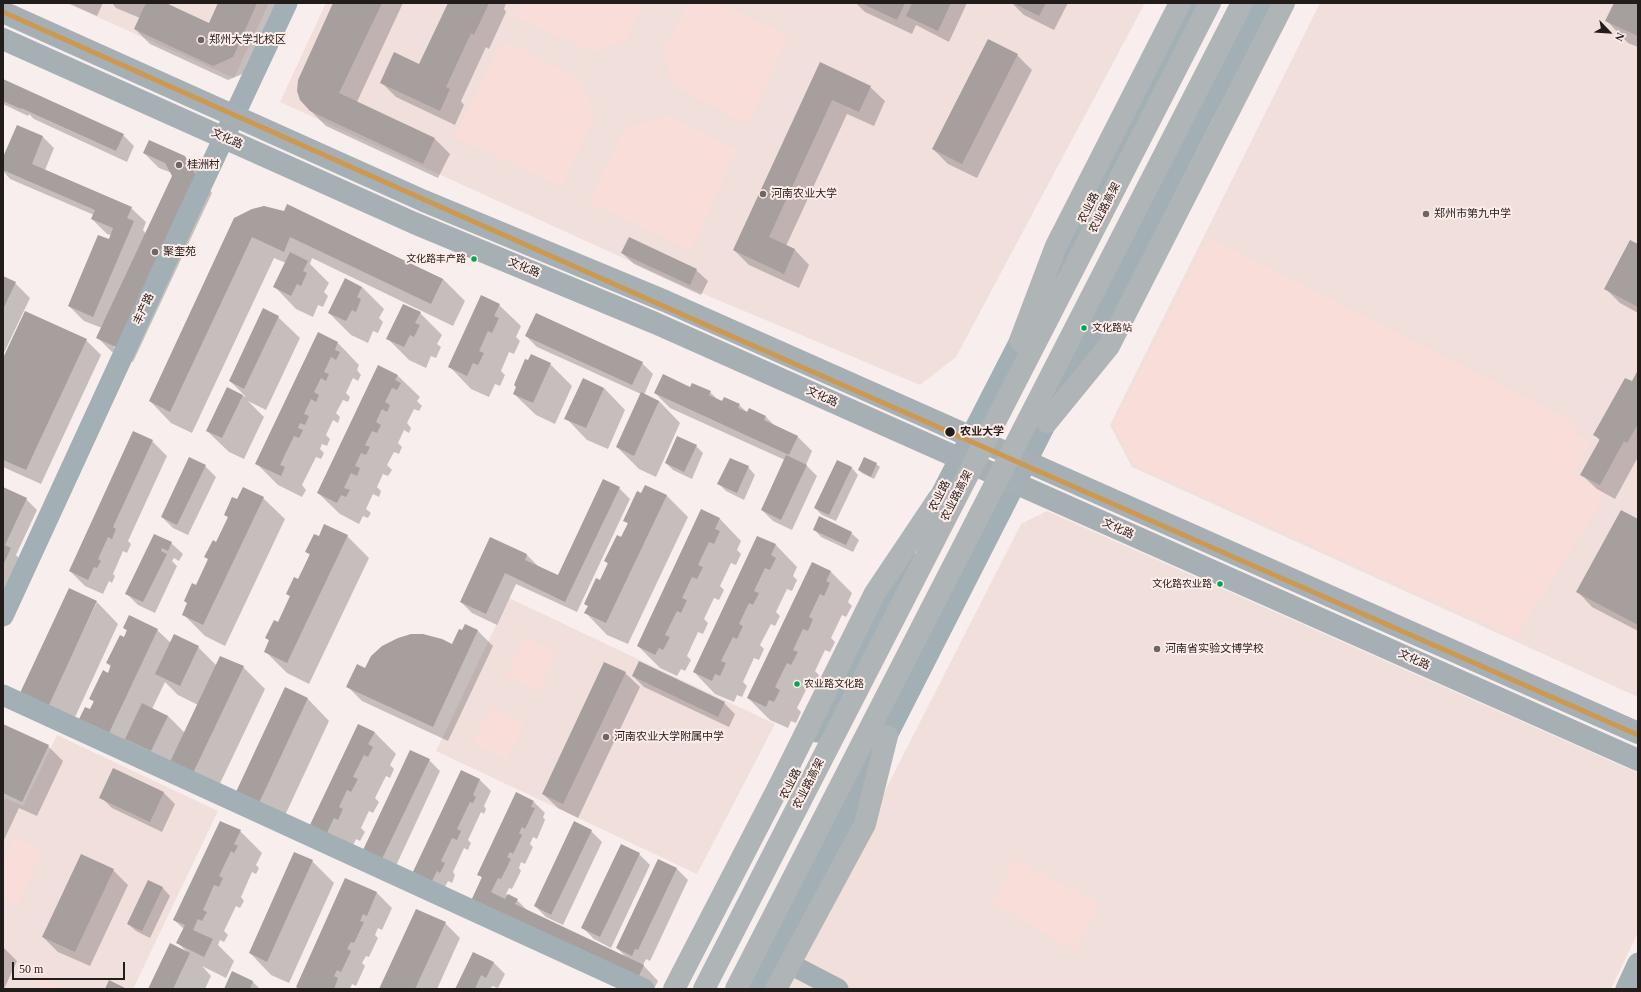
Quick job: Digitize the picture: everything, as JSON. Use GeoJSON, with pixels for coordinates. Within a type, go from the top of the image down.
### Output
{"type":"FeatureCollection","features":[{"type":"Feature","properties":{"kind":"highway"},"geometry":{"type":"LineString","coordinates":[[1020,341],[1056,246],[1180,3]]}},
{"type":"Feature","properties":{"kind":"highway","name":"农业路高架"},"geometry":{"type":"LineString","coordinates":[[704,989],[1210,3]]}},
{"type":"Feature","properties":{"kind":"highway"},"geometry":{"type":"LineString","coordinates":[[736,989],[1242,3]]}},
{"type":"Feature","properties":{"kind":"highway"},"geometry":{"type":"LineString","coordinates":[[1047,422],[1109,346],[1284,3]]}},
{"type":"Feature","properties":{"kind":"highway"},"geometry":{"type":"LineString","coordinates":[[674,989],[781,782],[875,593],[938,499]]}},
{"type":"Feature","properties":{"kind":"highway"},"geometry":{"type":"LineString","coordinates":[[776,989],[865,824],[887,736]]}},
{"type":"Feature","properties":{"kind":"main road"},"geometry":{"type":"LineString","coordinates":[[3,12],[424,200],[665,301],[1638,733]]}},
{"type":"Feature","properties":{"kind":"main road","name":"文化路"},"geometry":{"type":"LineString","coordinates":[[3,39],[414,223],[655,323],[1638,760]]}},
{"type":"Feature","properties":{"kind":"street","name":"丰产路"},"geometry":{"type":"LineString","coordinates":[[3,616],[287,3]]}},
{"type":"Feature","properties":{"kind":"street","name":"农业路"},"geometry":{"type":"LineString","coordinates":[[685,989],[1195,3]]}},
{"type":"Feature","properties":{"kind":"street"},"geometry":{"type":"LineString","coordinates":[[758,989],[1203,115],[1262,3]]}},
{"type":"Feature","properties":{"kind":"street"},"geometry":{"type":"LineString","coordinates":[[3,695],[644,989]]}},
{"type":"Feature","properties":{"kind":"street"},"geometry":{"type":"LineString","coordinates":[[1626,989],[1638,963]]}},
{"type":"Feature","properties":{"kind":"street"},"geometry":{"type":"LineString","coordinates":[[790,964],[838,989]]}},
{"type":"Feature","properties":{"kind":"shaded area","name":"郑州大学北校区"},"geometry":{"type":"Polygon","coordinates":[[[66,3],[269,3],[234,78],[66,3]]]}},
{"type":"Feature","properties":{"kind":"shaded area","name":"河南农业大学"},"geometry":{"type":"Polygon","coordinates":[[[326,3],[1145,3],[956,357],[920,385],[687,287],[280,102],[326,3]]]}},
{"type":"Feature","properties":{"kind":"shaded area"},"geometry":{"type":"Polygon","coordinates":[[[518,3],[645,3],[626,40],[593,52],[512,16],[518,3]]]}},
{"type":"Feature","properties":{"kind":"shaded area"},"geometry":{"type":"Polygon","coordinates":[[[688,3],[721,3],[789,36],[748,125],[674,86],[662,52],[688,3]]]}},
{"type":"Feature","properties":{"kind":"shaded area","name":"郑州市第九中学"},"geometry":{"type":"Polygon","coordinates":[[[1320,3],[1638,3],[1638,697],[1132,467],[1110,425],[1320,3]]]}},
{"type":"Feature","properties":{"kind":"shaded area"},"geometry":{"type":"Polygon","coordinates":[[[502,40],[578,77],[596,114],[562,187],[454,137],[502,40]]]}},
{"type":"Feature","properties":{"kind":"shaded area"},"geometry":{"type":"Polygon","coordinates":[[[668,115],[737,150],[691,251],[589,202],[626,128],[668,115]]]}},
{"type":"Feature","properties":{"kind":"shaded area"},"geometry":{"type":"Polygon","coordinates":[[[1208,237],[1580,425],[1576,435],[1590,442],[1574,474],[1606,494],[1517,637],[1134,464],[1113,426],[1208,237]]]}},
{"type":"Feature","properties":{"kind":"shaded area","name":"河南省实验文博学校"},"geometry":{"type":"Polygon","coordinates":[[[1047,511],[1638,773],[1638,932],[1611,989],[784,989],[1021,524],[1047,511]]]}},
{"type":"Feature","properties":{"kind":"shaded area","name":"河南农业大学附属中学"},"geometry":{"type":"Polygon","coordinates":[[[509,598],[775,724],[697,874],[436,751],[509,598]]]}},
{"type":"Feature","properties":{"kind":"shaded area"},"geometry":{"type":"Polygon","coordinates":[[[524,637],[558,653],[539,692],[506,676],[524,637]]]}},
{"type":"Feature","properties":{"kind":"shaded area"},"geometry":{"type":"Polygon","coordinates":[[[491,706],[525,722],[507,760],[473,744],[491,706]]]}},
{"type":"Feature","properties":{"kind":"shaded area"},"geometry":{"type":"Polygon","coordinates":[[[57,735],[218,811],[133,989],[3,989],[3,803],[5,798],[23,806],[57,735]]]}},
{"type":"Feature","properties":{"kind":"shaded area"},"geometry":{"type":"Polygon","coordinates":[[[15,837],[43,851],[17,906],[3,899],[3,862],[15,837]]]}},
{"type":"Feature","properties":{"kind":"shaded area"},"geometry":{"type":"Polygon","coordinates":[[[1014,859],[1101,903],[1075,951],[992,903],[1014,859]]]}},
{"type":"Feature","properties":{"kind":"shaded area"},"geometry":{"type":"Polygon","coordinates":[[[39,975],[67,989],[33,989],[39,975]]]}},
{"type":"Feature","properties":{"kind":"building","name":"郑州大学北校区"},"geometry":{"type":"Polygon","coordinates":[[[146,3],[166,3],[209,23],[218,3],[257,3],[233,57],[213,66],[134,29],[146,3]]]}},
{"type":"Feature","properties":{"kind":"building"},"geometry":{"type":"Polygon","coordinates":[[[333,3],[382,3],[339,93],[435,138],[423,164],[310,111],[300,100],[297,91],[298,80],[333,3]]]}},
{"type":"Feature","properties":{"kind":"building"},"geometry":{"type":"Polygon","coordinates":[[[448,3],[489,3],[474,35],[471,33],[446,87],[450,89],[440,111],[380,83],[394,52],[419,64],[448,3]]]}},
{"type":"Feature","properties":{"kind":"building"},"geometry":{"type":"Polygon","coordinates":[[[861,3],[905,3],[897,20],[861,3]]]}},
{"type":"Feature","properties":{"kind":"building"},"geometry":{"type":"Polygon","coordinates":[[[912,3],[951,3],[938,31],[906,16],[912,3]]]}},
{"type":"Feature","properties":{"kind":"building"},"geometry":{"type":"Polygon","coordinates":[[[1013,3],[1046,3],[1039,16],[1013,3]]]}},
{"type":"Feature","properties":{"kind":"building"},"geometry":{"type":"Polygon","coordinates":[[[1614,3],[1638,3],[1638,36],[1605,21],[1614,3]]]}},
{"type":"Feature","properties":{"kind":"building"},"geometry":{"type":"Polygon","coordinates":[[[988,39],[1018,54],[962,164],[932,149],[988,39]]]}},
{"type":"Feature","properties":{"kind":"building"},"geometry":{"type":"Polygon","coordinates":[[[820,62],[871,86],[859,112],[832,100],[769,237],[795,249],[784,274],[733,250],[820,62]]]}},
{"type":"Feature","properties":{"kind":"building"},"geometry":{"type":"Polygon","coordinates":[[[3,79],[124,134],[116,151],[3,101],[3,79]]]}},
{"type":"Feature","properties":{"kind":"building"},"geometry":{"type":"Polygon","coordinates":[[[17,125],[43,136],[32,164],[132,207],[127,218],[134,221],[93,317],[68,306],[98,235],[109,239],[113,228],[91,219],[95,210],[3,170],[3,157],[17,125]]]}},
{"type":"Feature","properties":{"kind":"building"},"geometry":{"type":"Polygon","coordinates":[[[149,140],[185,156],[198,178],[118,348],[96,338],[172,176],[165,163],[143,153],[149,140]]]}},
{"type":"Feature","properties":{"kind":"building"},"geometry":{"type":"Polygon","coordinates":[[[287,204],[443,279],[431,304],[290,237],[284,252],[252,237],[170,412],[149,401],[234,218],[252,209],[264,206],[284,211],[287,204]]]}},
{"type":"Feature","properties":{"kind":"building"},"geometry":{"type":"Polygon","coordinates":[[[629,237],[697,269],[690,285],[621,253],[629,237]]]}},
{"type":"Feature","properties":{"kind":"building"},"geometry":{"type":"Polygon","coordinates":[[[1630,240],[1638,244],[1638,307],[1604,289],[1630,240]]]}},
{"type":"Feature","properties":{"kind":"building"},"geometry":{"type":"Polygon","coordinates":[[[290,252],[308,261],[303,271],[307,273],[301,286],[297,284],[291,296],[273,287],[290,252]]]}},
{"type":"Feature","properties":{"kind":"building"},"geometry":{"type":"Polygon","coordinates":[[[3,276],[16,282],[3,309],[3,276]]]}},
{"type":"Feature","properties":{"kind":"building"},"geometry":{"type":"Polygon","coordinates":[[[345,278],[362,287],[357,297],[361,299],[356,312],[352,310],[346,321],[328,313],[345,278]]]}},
{"type":"Feature","properties":{"kind":"building"},"geometry":{"type":"Polygon","coordinates":[[[481,295],[500,304],[494,316],[499,318],[492,333],[488,331],[479,351],[484,353],[478,365],[473,363],[467,376],[448,367],[481,295]]]}},
{"type":"Feature","properties":{"kind":"building"},"geometry":{"type":"Polygon","coordinates":[[[403,304],[421,312],[415,323],[420,325],[414,337],[410,335],[404,347],[386,339],[403,304]]]}},
{"type":"Feature","properties":{"kind":"building"},"geometry":{"type":"Polygon","coordinates":[[[263,308],[279,316],[244,389],[229,381],[263,308]]]}},
{"type":"Feature","properties":{"kind":"building"},"geometry":{"type":"Polygon","coordinates":[[[25,311],[87,339],[26,470],[3,460],[3,358],[25,311]]]}},
{"type":"Feature","properties":{"kind":"building"},"geometry":{"type":"Polygon","coordinates":[[[536,313],[643,362],[632,385],[525,336],[536,313]]]}},
{"type":"Feature","properties":{"kind":"building"},"geometry":{"type":"Polygon","coordinates":[[[318,332],[338,342],[335,350],[340,352],[336,360],[331,357],[324,372],[329,374],[326,381],[321,378],[314,392],[319,395],[316,402],[311,399],[304,414],[309,416],[305,425],[300,423],[298,428],[303,430],[299,438],[294,436],[280,465],[285,467],[281,476],[255,464],[318,332]]]}},
{"type":"Feature","properties":{"kind":"building"},"geometry":{"type":"Polygon","coordinates":[[[531,354],[551,363],[533,403],[513,394],[516,387],[514,385],[525,359],[528,360],[531,354]]]}},
{"type":"Feature","properties":{"kind":"building"},"geometry":{"type":"Polygon","coordinates":[[[378,365],[398,375],[395,380],[401,383],[397,390],[392,388],[385,402],[390,405],[387,412],[382,409],[376,422],[381,425],[377,433],[372,431],[365,445],[370,447],[366,455],[361,453],[355,466],[360,468],[357,476],[351,473],[344,488],[350,490],[346,497],[341,495],[337,503],[317,493],[378,365]]]}},
{"type":"Feature","properties":{"kind":"building"},"geometry":{"type":"Polygon","coordinates":[[[1638,370],[1638,424],[1627,443],[1624,441],[1600,485],[1580,475],[1600,439],[1593,435],[1625,378],[1632,381],[1638,370]]]}},
{"type":"Feature","properties":{"kind":"building"},"geometry":{"type":"Polygon","coordinates":[[[663,374],[690,387],[692,383],[711,391],[709,395],[722,401],[724,397],[740,404],[738,408],[747,412],[749,408],[766,416],[764,420],[798,436],[789,455],[654,393],[663,374]]]}},
{"type":"Feature","properties":{"kind":"building"},"geometry":{"type":"Polygon","coordinates":[[[583,378],[604,388],[586,428],[564,419],[583,378]]]}},
{"type":"Feature","properties":{"kind":"building"},"geometry":{"type":"Polygon","coordinates":[[[227,387],[243,395],[222,438],[206,431],[227,387]]]}},
{"type":"Feature","properties":{"kind":"building"},"geometry":{"type":"Polygon","coordinates":[[[641,392],[659,401],[634,456],[616,447],[641,392]]]}},
{"type":"Feature","properties":{"kind":"building"},"geometry":{"type":"Polygon","coordinates":[[[133,431],[153,440],[113,527],[116,529],[112,539],[108,537],[98,559],[101,561],[97,568],[94,567],[88,580],[69,571],[133,431]]]}},
{"type":"Feature","properties":{"kind":"building"},"geometry":{"type":"Polygon","coordinates":[[[677,436],[697,445],[684,472],[665,463],[677,436]]]}},
{"type":"Feature","properties":{"kind":"building"},"geometry":{"type":"Polygon","coordinates":[[[786,455],[807,465],[781,520],[761,510],[786,455]]]}},
{"type":"Feature","properties":{"kind":"building"},"geometry":{"type":"Polygon","coordinates":[[[189,457],[206,465],[177,525],[161,517],[189,457]]]}},
{"type":"Feature","properties":{"kind":"building"},"geometry":{"type":"Polygon","coordinates":[[[864,457],[877,463],[871,477],[858,470],[864,457]]]}},
{"type":"Feature","properties":{"kind":"building"},"geometry":{"type":"Polygon","coordinates":[[[730,458],[749,466],[737,493],[717,484],[730,458]]]}},
{"type":"Feature","properties":{"kind":"building"},"geometry":{"type":"Polygon","coordinates":[[[837,460],[852,467],[829,515],[814,508],[837,460]]]}},
{"type":"Feature","properties":{"kind":"building"},"geometry":{"type":"Polygon","coordinates":[[[603,479],[620,487],[565,602],[505,573],[486,614],[460,602],[490,537],[527,554],[525,560],[558,575],[603,479]]]}},
{"type":"Feature","properties":{"kind":"building"},"geometry":{"type":"Polygon","coordinates":[[[645,485],[667,495],[606,623],[584,613],[588,606],[584,604],[596,578],[600,580],[608,563],[604,561],[617,535],[621,537],[628,523],[623,521],[637,491],[641,493],[645,485]]]}},
{"type":"Feature","properties":{"kind":"building"},"geometry":{"type":"Polygon","coordinates":[[[3,487],[27,498],[5,545],[11,548],[3,565],[3,487]]]}},
{"type":"Feature","properties":{"kind":"building"},"geometry":{"type":"Polygon","coordinates":[[[243,487],[264,497],[203,625],[182,615],[187,603],[184,601],[192,583],[196,585],[208,559],[204,557],[213,540],[216,542],[228,517],[224,515],[232,497],[237,499],[243,487]]]}},
{"type":"Feature","properties":{"kind":"building"},"geometry":{"type":"Polygon","coordinates":[[[701,509],[720,518],[715,529],[720,531],[714,544],[709,542],[698,565],[703,567],[697,579],[692,577],[682,598],[687,600],[681,613],[677,611],[665,635],[670,637],[663,650],[659,648],[655,655],[637,646],[701,509]]]}},
{"type":"Feature","properties":{"kind":"building"},"geometry":{"type":"Polygon","coordinates":[[[1621,510],[1638,519],[1638,625],[1576,592],[1621,510]]]}},
{"type":"Feature","properties":{"kind":"building"},"geometry":{"type":"Polygon","coordinates":[[[819,516],[852,532],[846,545],[813,530],[819,516]]]}},
{"type":"Feature","properties":{"kind":"building"},"geometry":{"type":"Polygon","coordinates":[[[324,524],[348,535],[287,663],[264,652],[269,640],[265,638],[274,620],[278,622],[290,596],[286,594],[294,577],[298,579],[310,554],[305,552],[314,534],[319,536],[324,524]]]}},
{"type":"Feature","properties":{"kind":"building"},"geometry":{"type":"Polygon","coordinates":[[[154,534],[172,542],[168,551],[162,548],[161,551],[167,554],[143,602],[125,594],[154,534]]]}},
{"type":"Feature","properties":{"kind":"building"},"geometry":{"type":"Polygon","coordinates":[[[757,536],[776,544],[771,555],[776,558],[770,570],[765,568],[754,591],[759,593],[753,605],[749,603],[739,624],[743,626],[737,639],[733,637],[721,661],[726,663],[720,676],[715,674],[712,681],[693,672],[757,536]]]}},
{"type":"Feature","properties":{"kind":"building"},"geometry":{"type":"Polygon","coordinates":[[[812,562],[831,571],[826,581],[830,583],[824,596],[820,594],[809,617],[813,619],[808,631],[803,629],[793,650],[798,652],[791,665],[787,663],[775,687],[780,690],[774,702],[769,700],[766,707],[747,698],[812,562]]]}},
{"type":"Feature","properties":{"kind":"building"},"geometry":{"type":"Polygon","coordinates":[[[69,588],[97,601],[48,707],[20,693],[69,588]]]}},
{"type":"Feature","properties":{"kind":"building"},"geometry":{"type":"Polygon","coordinates":[[[129,615],[158,629],[109,733],[79,719],[85,707],[90,709],[94,701],[89,699],[103,670],[108,673],[111,665],[106,663],[120,635],[124,637],[127,630],[123,628],[129,615]]]}},
{"type":"Feature","properties":{"kind":"building"},"geometry":{"type":"Polygon","coordinates":[[[465,624],[478,630],[433,727],[346,687],[357,664],[365,668],[371,656],[382,646],[398,638],[411,634],[423,634],[442,639],[452,644],[459,629],[462,630],[465,624]]]}},
{"type":"Feature","properties":{"kind":"building"},"geometry":{"type":"Polygon","coordinates":[[[174,634],[199,646],[180,686],[155,674],[174,634]]]}},
{"type":"Feature","properties":{"kind":"building"},"geometry":{"type":"Polygon","coordinates":[[[220,656],[244,666],[193,773],[170,762],[220,656]]]}},
{"type":"Feature","properties":{"kind":"building"},"geometry":{"type":"Polygon","coordinates":[[[639,661],[725,702],[718,717],[632,676],[639,661]]]}},
{"type":"Feature","properties":{"kind":"building"},"geometry":{"type":"Polygon","coordinates":[[[604,662],[626,672],[563,804],[542,794],[604,662]]]}},
{"type":"Feature","properties":{"kind":"building"},"geometry":{"type":"Polygon","coordinates":[[[285,687],[308,698],[258,805],[235,794],[285,687]]]}},
{"type":"Feature","properties":{"kind":"building"},"geometry":{"type":"Polygon","coordinates":[[[142,703],[168,716],[151,751],[125,739],[142,703]]]}},
{"type":"Feature","properties":{"kind":"building"},"geometry":{"type":"Polygon","coordinates":[[[3,724],[49,745],[22,802],[3,793],[3,724]]]}},
{"type":"Feature","properties":{"kind":"building"},"geometry":{"type":"Polygon","coordinates":[[[358,724],[375,732],[368,744],[373,747],[368,757],[364,755],[353,777],[358,779],[351,792],[347,790],[339,807],[343,809],[338,820],[334,818],[325,837],[308,829],[358,724]]]}},
{"type":"Feature","properties":{"kind":"building"},"geometry":{"type":"Polygon","coordinates":[[[410,750],[430,759],[382,859],[363,850],[410,750]]]}},
{"type":"Feature","properties":{"kind":"building"},"geometry":{"type":"Polygon","coordinates":[[[113,768],[164,792],[150,822],[99,798],[113,768]]]}},
{"type":"Feature","properties":{"kind":"building"},"geometry":{"type":"Polygon","coordinates":[[[461,770],[480,779],[473,795],[476,797],[473,803],[470,802],[457,829],[461,831],[457,840],[452,838],[441,861],[445,863],[440,873],[437,871],[430,885],[411,876],[461,770]]]}},
{"type":"Feature","properties":{"kind":"building"},"geometry":{"type":"Polygon","coordinates":[[[516,792],[534,801],[531,807],[535,808],[525,829],[522,827],[519,833],[522,835],[513,854],[510,852],[507,857],[511,859],[501,879],[498,878],[491,892],[505,899],[508,894],[518,899],[515,904],[644,965],[636,982],[470,903],[482,877],[477,875],[516,792]]]}},
{"type":"Feature","properties":{"kind":"building"},"geometry":{"type":"Polygon","coordinates":[[[220,821],[241,830],[234,844],[238,846],[234,853],[231,851],[219,876],[223,878],[219,887],[214,885],[203,910],[207,912],[202,921],[198,919],[193,930],[213,939],[204,957],[176,943],[185,925],[173,920],[220,821]]]}},
{"type":"Feature","properties":{"kind":"building"},"geometry":{"type":"Polygon","coordinates":[[[574,821],[592,830],[551,915],[534,906],[574,821]]]}},
{"type":"Feature","properties":{"kind":"building"},"geometry":{"type":"Polygon","coordinates":[[[621,844],[640,853],[600,937],[581,928],[621,844]]]}},
{"type":"Feature","properties":{"kind":"building"},"geometry":{"type":"Polygon","coordinates":[[[294,852],[313,860],[267,962],[249,953],[294,852]]]}},
{"type":"Feature","properties":{"kind":"building"},"geometry":{"type":"Polygon","coordinates":[[[81,854],[114,869],[75,952],[42,937],[81,854]]]}},
{"type":"Feature","properties":{"kind":"building"},"geometry":{"type":"Polygon","coordinates":[[[658,859],[677,868],[638,950],[635,949],[632,956],[616,948],[658,859]]]}},
{"type":"Feature","properties":{"kind":"building"},"geometry":{"type":"Polygon","coordinates":[[[345,878],[377,892],[367,916],[363,914],[360,921],[364,922],[354,943],[351,942],[347,949],[351,951],[341,972],[337,970],[334,976],[338,978],[334,989],[300,989],[296,987],[345,878]]]}},
{"type":"Feature","properties":{"kind":"building"},"geometry":{"type":"Polygon","coordinates":[[[148,880],[163,887],[142,931],[127,924],[148,880]]]}},
{"type":"Feature","properties":{"kind":"building"},"geometry":{"type":"Polygon","coordinates":[[[416,909],[446,922],[415,989],[379,989],[416,909]]]}},
{"type":"Feature","properties":{"kind":"building"},"geometry":{"type":"Polygon","coordinates":[[[170,943],[190,953],[173,989],[148,989],[170,943]]]}},
{"type":"Feature","properties":{"kind":"building"},"geometry":{"type":"Polygon","coordinates":[[[473,952],[494,962],[486,978],[481,975],[475,989],[455,989],[473,952]]]}},
{"type":"Feature","properties":{"kind":"building"},"geometry":{"type":"Polygon","coordinates":[[[232,971],[253,981],[250,989],[224,989],[232,971]]]}},
{"type":"Feature","properties":{"kind":"building"},"geometry":{"type":"Polygon","coordinates":[[[109,980],[127,989],[105,989],[109,980]]]}},
{"type":"Feature","properties":{"kind":"transit line"},"geometry":{"type":"LineString","coordinates":[[3,12],[679,313],[1638,735]]}},
{"type":"Feature","properties":{"kind":"place","name":"郑州大学北校区"},"geometry":{"type":"Point","coordinates":[201,40]}},
{"type":"Feature","properties":{"kind":"place","name":"桂洲村"},"geometry":{"type":"Point","coordinates":[179,165]}},
{"type":"Feature","properties":{"kind":"place","name":"河南农业大学"},"geometry":{"type":"Point","coordinates":[763,194]}},
{"type":"Feature","properties":{"kind":"place","name":"郑州市第九中学"},"geometry":{"type":"Point","coordinates":[1426,214]}},
{"type":"Feature","properties":{"kind":"place","name":"聚奎苑"},"geometry":{"type":"Point","coordinates":[155,252]}},
{"type":"Feature","properties":{"kind":"place","name":"文化路丰产路"},"geometry":{"type":"Point","coordinates":[474,259]}},
{"type":"Feature","properties":{"kind":"place","name":"文化路站"},"geometry":{"type":"Point","coordinates":[1084,328]}},
{"type":"Feature","properties":{"kind":"place","name":"农业大学"},"geometry":{"type":"Point","coordinates":[950,432]}},
{"type":"Feature","properties":{"kind":"place","name":"文化路农业路"},"geometry":{"type":"Point","coordinates":[1220,584]}},
{"type":"Feature","properties":{"kind":"place","name":"河南省实验文博学校"},"geometry":{"type":"Point","coordinates":[1157,649]}},
{"type":"Feature","properties":{"kind":"place","name":"农业路文化路"},"geometry":{"type":"Point","coordinates":[797,684]}},
{"type":"Feature","properties":{"kind":"place","name":"河南农业大学附属中学"},"geometry":{"type":"Point","coordinates":[606,737]}}]}
